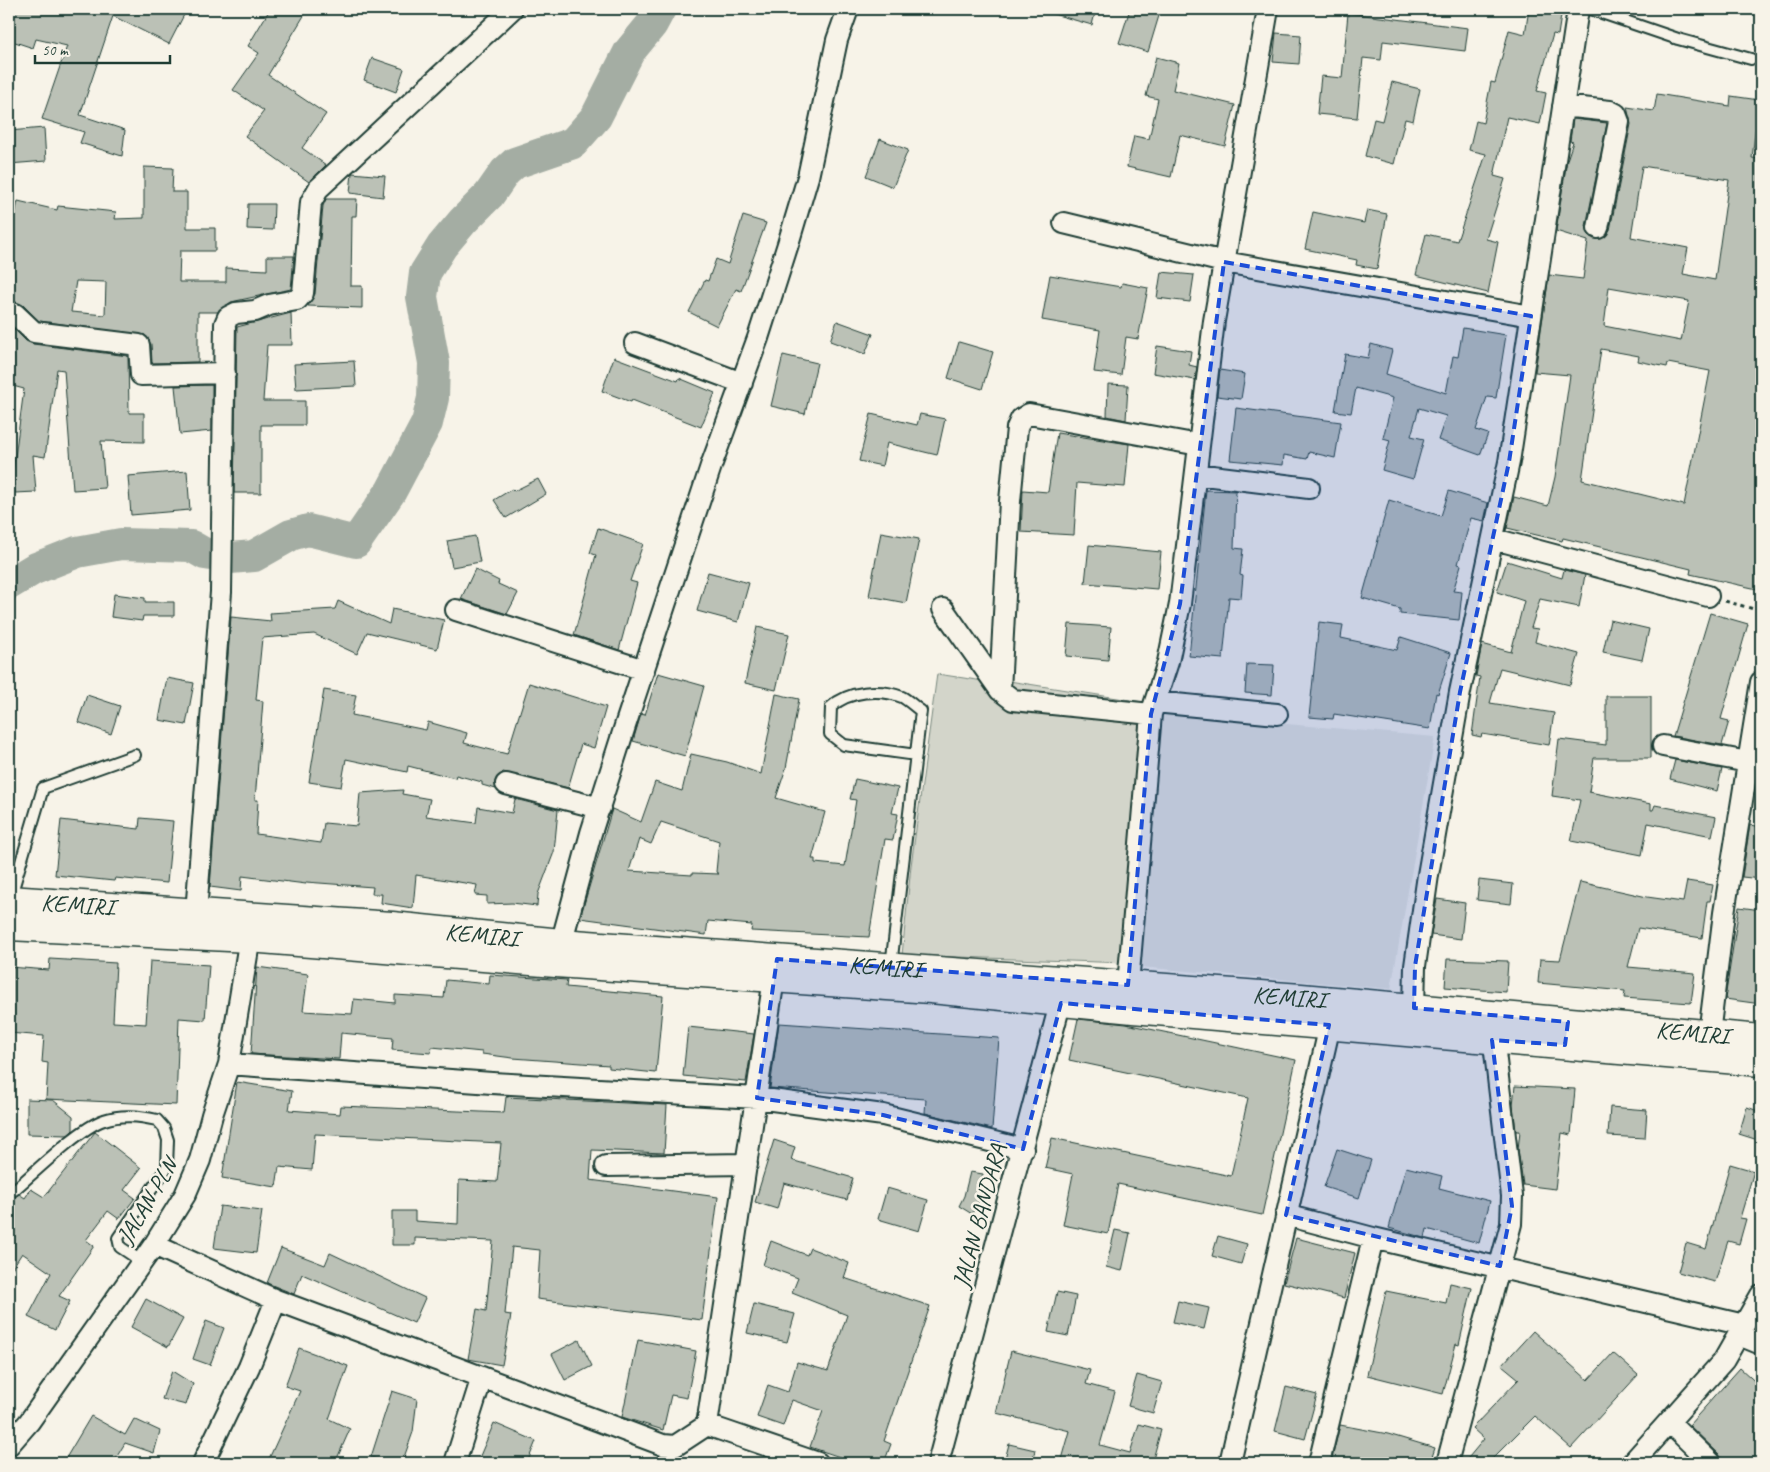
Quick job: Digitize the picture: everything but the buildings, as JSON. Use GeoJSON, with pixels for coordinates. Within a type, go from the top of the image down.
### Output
{"type":"FeatureCollection","features":[{"type":"Feature","properties":{"kind":"highway","name":"KEMIRI"},"geometry":{"type":"LineString","coordinates":[[9,909],[196,913],[251,927]]}},
{"type":"Feature","properties":{"kind":"highway","name":"KEMIRI"},"geometry":{"type":"LineString","coordinates":[[9,909],[558,953],[776,968],[930,989],[1063,992],[1332,1013],[1567,1034],[1761,1062]]}},
{"type":"Feature","properties":{"kind":"highway","name":"KEMIRI"},"geometry":{"type":"LineString","coordinates":[[776,968],[891,966],[1063,992],[1128,985],[1332,1013],[1414,1008],[1492,1027]]}},
{"type":"Feature","properties":{"kind":"highway","name":"KEMIRI"},"geometry":{"type":"LineString","coordinates":[[1567,1034],[1709,1034],[1761,1039]]}},
{"type":"Feature","properties":{"kind":"street"},"geometry":{"type":"LineString","coordinates":[[196,913],[221,592],[225,324],[228,317],[236,313],[259,310],[269,305],[297,300],[303,293],[311,202],[319,188],[512,9]]}},
{"type":"Feature","properties":{"kind":"street"},"geometry":{"type":"LineString","coordinates":[[558,953],[600,808],[644,670],[712,463],[758,338],[808,177],[837,40],[848,9]]}},
{"type":"Feature","properties":{"kind":"street"},"geometry":{"type":"LineString","coordinates":[[1128,985],[1153,708],[1168,662],[1180,604],[1224,262],[1268,9]]}},
{"type":"Feature","properties":{"kind":"street"},"geometry":{"type":"LineString","coordinates":[[1414,1008],[1415,966],[1428,875],[1460,692],[1509,462],[1578,9]]}},
{"type":"Feature","properties":{"kind":"street"},"geometry":{"type":"LineString","coordinates":[[1563,106],[1610,111],[1616,114],[1620,122],[1598,228]]}},
{"type":"Feature","properties":{"kind":"street"},"geometry":{"type":"LineString","coordinates":[[1064,223],[1224,262],[1531,316]]}},
{"type":"Feature","properties":{"kind":"street"},"geometry":{"type":"LineString","coordinates":[[9,312],[14,314],[34,332],[139,345],[140,375],[225,373]]}},
{"type":"Feature","properties":{"kind":"street"},"geometry":{"type":"LineString","coordinates":[[634,342],[742,383]]}},
{"type":"Feature","properties":{"kind":"street"},"geometry":{"type":"LineString","coordinates":[[1000,690],[1010,502],[1017,428],[1021,419],[1029,414],[1199,445]]}},
{"type":"Feature","properties":{"kind":"street"},"geometry":{"type":"LineString","coordinates":[[1196,474],[1309,488]]}},
{"type":"Feature","properties":{"kind":"street"},"geometry":{"type":"LineString","coordinates":[[1494,539],[1708,596]]}},
{"type":"Feature","properties":{"kind":"street"},"geometry":{"type":"LineString","coordinates":[[456,610],[644,670]]}},
{"type":"Feature","properties":{"kind":"street"},"geometry":{"type":"LineString","coordinates":[[943,610],[1000,690],[1013,700],[1277,714]]}},
{"type":"Feature","properties":{"kind":"street"},"geometry":{"type":"LineString","coordinates":[[1709,1034],[1724,913],[1761,682]]}},
{"type":"Feature","properties":{"kind":"street"},"geometry":{"type":"LineString","coordinates":[[1663,746],[1748,762]]}},
{"type":"Feature","properties":{"kind":"street"},"geometry":{"type":"LineString","coordinates":[[506,784],[600,808]]}},
{"type":"Feature","properties":{"kind":"street","name":"JALAN PLN"},"geometry":{"type":"LineString","coordinates":[[9,1445],[29,1422],[140,1261],[154,1245],[185,1195],[200,1160],[212,1115],[229,1064],[251,927]]}},
{"type":"Feature","properties":{"kind":"street"},"geometry":{"type":"LineString","coordinates":[[154,1245],[276,1300],[663,1445],[675,1446],[707,1424],[776,968]]}},
{"type":"Feature","properties":{"kind":"street","name":"JALAN BANDARA"},"geometry":{"type":"LineString","coordinates":[[938,1463],[1023,1149],[1063,992]]}},
{"type":"Feature","properties":{"kind":"street"},"geometry":{"type":"LineString","coordinates":[[1230,1463],[1332,1013]]}},
{"type":"Feature","properties":{"kind":"street"},"geometry":{"type":"LineString","coordinates":[[1447,1463],[1511,1224],[1512,1206],[1492,1027]]}},
{"type":"Feature","properties":{"kind":"street"},"geometry":{"type":"LineString","coordinates":[[229,1064],[502,1084],[757,1098],[882,1115],[1023,1149]]}},
{"type":"Feature","properties":{"kind":"street"},"geometry":{"type":"LineString","coordinates":[[606,1166],[747,1164]]}},
{"type":"Feature","properties":{"kind":"street"},"geometry":{"type":"LineString","coordinates":[[1286,1214],[1373,1238],[1500,1266],[1742,1330],[1761,1344]]}},
{"type":"Feature","properties":{"kind":"street"},"geometry":{"type":"LineString","coordinates":[[1319,1463],[1373,1238]]}},
{"type":"Feature","properties":{"kind":"street"},"geometry":{"type":"LineString","coordinates":[[1632,1463],[1724,1360],[1761,1294]]}},
{"type":"Feature","properties":{"kind":"street"},"geometry":{"type":"LineString","coordinates":[[203,1463],[249,1367],[276,1300]]}},
{"type":"Feature","properties":{"kind":"street"},"geometry":{"type":"LineString","coordinates":[[454,1463],[482,1377]]}},
{"type":"Feature","properties":{"kind":"street"},"geometry":{"type":"LineString","coordinates":[[1669,1422],[1711,1463]]}},
{"type":"Feature","properties":{"kind":"street"},"geometry":{"type":"LineString","coordinates":[[707,1424],[818,1463]]}},
{"type":"Feature","properties":{"kind":"lane"},"geometry":{"type":"LineString","coordinates":[[1590,9],[1678,39],[1750,59]]}},
{"type":"Feature","properties":{"kind":"lane"},"geometry":{"type":"LineString","coordinates":[[891,966],[916,755],[921,711],[902,697],[875,693],[853,694],[840,699],[831,707],[830,734],[836,740],[844,744],[916,755]]}},
{"type":"Feature","properties":{"kind":"lane"},"geometry":{"type":"LineString","coordinates":[[9,909],[43,788],[135,755]]}},
{"type":"Feature","properties":{"kind":"lane"},"geometry":{"type":"LineString","coordinates":[[14,1190],[79,1136],[102,1120],[123,1116],[157,1120],[164,1128],[168,1140],[167,1167],[118,1238],[120,1247],[140,1261]]}},
{"type":"Feature","properties":{"kind":"path"},"geometry":{"type":"LineString","coordinates":[[1708,596],[1761,612]]}},
{"type":"Feature","properties":{"kind":"highlighted area"},"geometry":{"type":"Polygon","coordinates":[[[1224,262],[1531,316],[1509,462],[1460,692],[1415,966],[1414,1008],[1568,1022],[1565,1045],[1492,1040],[1512,1206],[1500,1266],[1286,1215],[1329,1025],[1061,1003],[1023,1149],[883,1115],[757,1098],[777,959],[1128,985],[1151,714],[1180,604],[1224,262]]]}},
{"type":"Feature","properties":{"kind":"shaded area"},"geometry":{"type":"Polygon","coordinates":[[[937,674],[997,683],[1009,681],[1143,702],[1138,747],[1126,963],[902,955],[911,866],[937,674]]]}},
{"type":"Feature","properties":{"kind":"shaded area"},"geometry":{"type":"Polygon","coordinates":[[[1162,713],[1435,737],[1391,989],[1140,967],[1162,713]]]}},
{"type":"Feature","properties":{"kind":"waterway"},"geometry":{"type":"LineString","coordinates":[[9,584],[34,569],[77,552],[121,544],[191,546],[205,554],[230,558],[254,556],[291,535],[308,530],[356,542],[391,491],[427,423],[433,398],[434,363],[422,297],[425,273],[442,246],[489,195],[505,172],[515,163],[573,143],[596,117],[629,52],[652,24],[660,9]]}}]}
